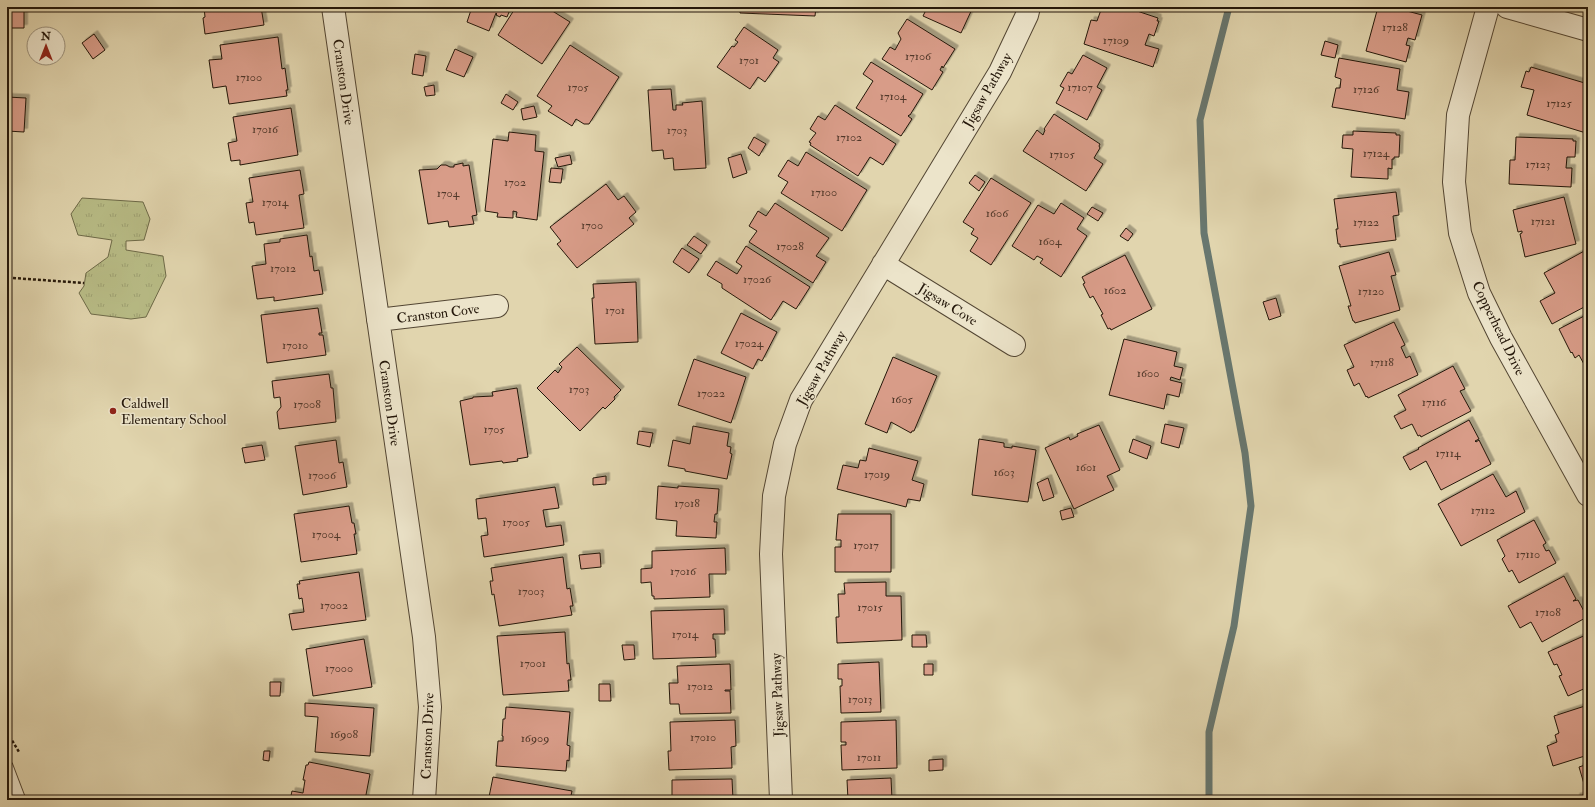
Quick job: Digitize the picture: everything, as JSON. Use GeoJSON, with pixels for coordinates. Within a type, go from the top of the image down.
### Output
{"type":"FeatureCollection","features":[{"type":"Feature","properties":{"kind":"street","name":"Cranston Drive"},"geometry":{"type":"LineString","coordinates":[[334,7],[424,637],[430,707],[424,800]]}},
{"type":"Feature","properties":{"kind":"street","name":"Jigsaw Pathway"},"geometry":{"type":"LineString","coordinates":[[781,800],[771,554],[774,496],[786,444],[801,400],[1000,72],[1027,15],[1029,7]]}},
{"type":"Feature","properties":{"kind":"street","name":"Copperhead Drive"},"geometry":{"type":"LineString","coordinates":[[1488,7],[1458,115],[1454,182],[1460,234],[1479,293],[1588,495]]}},
{"type":"Feature","properties":{"kind":"street"},"geometry":{"type":"LineString","coordinates":[[1507,7],[1588,30]]}},
{"type":"Feature","properties":{"kind":"street","name":"Jigsaw Cove"},"geometry":{"type":"LineString","coordinates":[[883,264],[1014,345]]}},
{"type":"Feature","properties":{"kind":"street","name":"Cranston Cove"},"geometry":{"type":"LineString","coordinates":[[378,320],[498,306]]}},
{"type":"Feature","properties":{"kind":"lane"},"geometry":{"type":"LineString","coordinates":[[7,766],[20,800]]}},
{"type":"Feature","properties":{"kind":"path"},"geometry":{"type":"LineString","coordinates":[[13,278],[84,283]]}},
{"type":"Feature","properties":{"kind":"green space"},"geometry":{"type":"Polygon","coordinates":[[[82,198],[143,202],[150,219],[144,240],[126,241],[126,250],[163,256],[166,276],[146,317],[131,319],[91,314],[79,293],[84,286],[86,273],[108,257],[112,240],[78,235],[71,214],[82,198]]]}},
{"type":"Feature","properties":{"kind":"building"},"geometry":{"type":"Polygon","coordinates":[[[7,7],[24,7],[24,28],[7,28],[7,7]]]}},
{"type":"Feature","properties":{"kind":"building"},"geometry":{"type":"Polygon","coordinates":[[[204,7],[261,7],[264,25],[205,34],[203,18],[205,17],[204,7]]]}},
{"type":"Feature","properties":{"kind":"building"},"geometry":{"type":"Polygon","coordinates":[[[472,7],[511,7],[507,17],[501,15],[500,17],[496,15],[496,13],[489,31],[467,22],[472,7]]]}},
{"type":"Feature","properties":{"kind":"building"},"geometry":{"type":"Polygon","coordinates":[[[516,7],[546,7],[570,22],[542,64],[498,35],[516,7]]]}},
{"type":"Feature","properties":{"kind":"building"},"geometry":{"type":"Polygon","coordinates":[[[740,7],[816,7],[815,16],[740,13],[740,7]]]}},
{"type":"Feature","properties":{"kind":"building"},"geometry":{"type":"Polygon","coordinates":[[[925,7],[973,7],[961,33],[923,16],[926,10],[924,9],[925,7]]]}},
{"type":"Feature","properties":{"kind":"building"},"geometry":{"type":"Polygon","coordinates":[[[1102,7],[1125,7],[1158,18],[1157,21],[1159,21],[1154,36],[1149,34],[1145,45],[1159,49],[1153,67],[1084,44],[1091,20],[1097,21],[1102,7]]]}},
{"type":"Feature","properties":{"kind":"building"},"geometry":{"type":"Polygon","coordinates":[[[1378,7],[1392,7],[1422,15],[1415,40],[1408,38],[1406,45],[1410,46],[1406,62],[1366,51],[1378,7]]]}},
{"type":"Feature","properties":{"kind":"building"},"geometry":{"type":"Polygon","coordinates":[[[907,19],[955,49],[943,68],[942,66],[940,70],[943,72],[932,90],[882,59],[890,47],[895,50],[901,39],[898,33],[907,19]]]}},
{"type":"Feature","properties":{"kind":"building"},"geometry":{"type":"Polygon","coordinates":[[[744,27],[778,50],[773,58],[779,62],[765,82],[758,77],[750,89],[717,67],[732,46],[734,47],[738,42],[735,40],[744,27]]]}},
{"type":"Feature","properties":{"kind":"building"},"geometry":{"type":"Polygon","coordinates":[[[94,34],[105,50],[93,59],[82,43],[94,34]]]}},
{"type":"Feature","properties":{"kind":"building"},"geometry":{"type":"Polygon","coordinates":[[[278,37],[282,69],[285,68],[288,90],[286,90],[287,96],[229,104],[226,86],[213,88],[209,60],[222,59],[220,45],[278,37]]]}},
{"type":"Feature","properties":{"kind":"building"},"geometry":{"type":"Polygon","coordinates":[[[1325,41],[1338,45],[1335,58],[1321,55],[1325,41]]]}},
{"type":"Feature","properties":{"kind":"building"},"geometry":{"type":"Polygon","coordinates":[[[570,45],[619,77],[589,124],[584,124],[576,119],[572,126],[548,111],[552,106],[537,96],[570,45]]]}},
{"type":"Feature","properties":{"kind":"building"},"geometry":{"type":"Polygon","coordinates":[[[455,49],[473,57],[464,77],[446,70],[455,49]]]}},
{"type":"Feature","properties":{"kind":"building"},"geometry":{"type":"Polygon","coordinates":[[[415,54],[426,56],[423,76],[412,74],[415,54]]]}},
{"type":"Feature","properties":{"kind":"building"},"geometry":{"type":"Polygon","coordinates":[[[1083,55],[1107,68],[1097,87],[1102,90],[1087,120],[1056,103],[1064,88],[1060,86],[1068,72],[1072,74],[1083,55]]]}},
{"type":"Feature","properties":{"kind":"building"},"geometry":{"type":"Polygon","coordinates":[[[1339,58],[1400,69],[1397,90],[1409,92],[1405,119],[1332,107],[1336,88],[1340,88],[1341,79],[1335,77],[1339,58]]]}},
{"type":"Feature","properties":{"kind":"building"},"geometry":{"type":"Polygon","coordinates":[[[871,62],[923,94],[908,116],[912,119],[901,136],[856,108],[873,81],[863,74],[871,62]]]}},
{"type":"Feature","properties":{"kind":"building"},"geometry":{"type":"Polygon","coordinates":[[[1531,67],[1588,84],[1588,126],[1586,133],[1527,115],[1534,90],[1521,87],[1526,71],[1529,72],[1531,67]]]}},
{"type":"Feature","properties":{"kind":"building"},"geometry":{"type":"Polygon","coordinates":[[[434,85],[435,95],[426,96],[424,87],[434,85]]]}},
{"type":"Feature","properties":{"kind":"building"},"geometry":{"type":"Polygon","coordinates":[[[671,89],[673,110],[676,110],[676,105],[683,105],[682,103],[702,101],[706,168],[674,170],[673,158],[664,159],[663,150],[652,151],[648,90],[671,89]]]}},
{"type":"Feature","properties":{"kind":"building"},"geometry":{"type":"Polygon","coordinates":[[[506,94],[518,102],[513,110],[501,103],[506,94]]]}},
{"type":"Feature","properties":{"kind":"building"},"geometry":{"type":"Polygon","coordinates":[[[7,97],[26,98],[24,132],[7,131],[7,97]]]}},
{"type":"Feature","properties":{"kind":"building"},"geometry":{"type":"Polygon","coordinates":[[[835,105],[896,144],[883,165],[870,157],[858,176],[810,145],[811,143],[809,142],[816,133],[810,129],[818,116],[825,120],[835,105]]]}},
{"type":"Feature","properties":{"kind":"building"},"geometry":{"type":"Polygon","coordinates":[[[534,106],[537,117],[523,120],[521,109],[534,106]]]}},
{"type":"Feature","properties":{"kind":"building"},"geometry":{"type":"Polygon","coordinates":[[[291,108],[298,155],[240,165],[240,160],[231,161],[228,143],[237,141],[233,117],[291,108]]]}},
{"type":"Feature","properties":{"kind":"building"},"geometry":{"type":"Polygon","coordinates":[[[1054,114],[1100,144],[1100,148],[1094,158],[1103,164],[1086,191],[1023,151],[1037,130],[1043,135],[1044,129],[1054,114]]]}},
{"type":"Feature","properties":{"kind":"building"},"geometry":{"type":"Polygon","coordinates":[[[1353,131],[1396,133],[1396,135],[1400,135],[1399,157],[1394,157],[1394,159],[1392,159],[1392,169],[1388,168],[1388,179],[1351,177],[1353,149],[1342,148],[1343,135],[1353,135],[1353,131]]]}},
{"type":"Feature","properties":{"kind":"building"},"geometry":{"type":"Polygon","coordinates":[[[509,132],[536,135],[535,151],[544,152],[537,220],[516,217],[517,212],[513,211],[513,218],[497,217],[498,213],[485,211],[493,139],[508,141],[509,132]]]}},
{"type":"Feature","properties":{"kind":"building"},"geometry":{"type":"Polygon","coordinates":[[[754,137],[766,144],[759,156],[748,148],[754,137]]]}},
{"type":"Feature","properties":{"kind":"building"},"geometry":{"type":"Polygon","coordinates":[[[1516,137],[1573,139],[1573,141],[1576,141],[1575,157],[1567,157],[1566,168],[1572,168],[1571,187],[1509,184],[1510,160],[1515,160],[1516,137]]]}},
{"type":"Feature","properties":{"kind":"building"},"geometry":{"type":"Polygon","coordinates":[[[806,152],[867,190],[842,231],[781,193],[788,182],[778,176],[788,160],[798,166],[806,152]]]}},
{"type":"Feature","properties":{"kind":"building"},"geometry":{"type":"Polygon","coordinates":[[[741,154],[747,173],[733,178],[728,158],[741,154]]]}},
{"type":"Feature","properties":{"kind":"building"},"geometry":{"type":"Polygon","coordinates":[[[570,155],[572,164],[558,167],[555,158],[570,155]]]}},
{"type":"Feature","properties":{"kind":"building"},"geometry":{"type":"Polygon","coordinates":[[[463,163],[463,166],[469,165],[477,215],[472,216],[474,224],[449,227],[448,221],[428,224],[419,170],[437,169],[441,165],[454,167],[454,165],[463,163]]]}},
{"type":"Feature","properties":{"kind":"building"},"geometry":{"type":"Polygon","coordinates":[[[551,168],[563,169],[561,183],[549,182],[551,168]]]}},
{"type":"Feature","properties":{"kind":"building"},"geometry":{"type":"Polygon","coordinates":[[[300,170],[304,194],[299,195],[304,228],[256,235],[254,222],[249,223],[246,203],[253,202],[249,178],[300,170]]]}},
{"type":"Feature","properties":{"kind":"building"},"geometry":{"type":"Polygon","coordinates":[[[975,175],[985,182],[979,191],[969,183],[975,175]]]}},
{"type":"Feature","properties":{"kind":"building"},"geometry":{"type":"Polygon","coordinates":[[[991,178],[1031,203],[991,265],[970,251],[978,238],[971,234],[974,229],[963,222],[991,178]]]}},
{"type":"Feature","properties":{"kind":"building"},"geometry":{"type":"Polygon","coordinates":[[[606,184],[618,200],[624,196],[636,212],[629,218],[634,224],[577,268],[557,244],[561,241],[550,227],[606,184]]]}},
{"type":"Feature","properties":{"kind":"building"},"geometry":{"type":"Polygon","coordinates":[[[1396,192],[1399,215],[1393,216],[1396,240],[1340,247],[1340,244],[1338,244],[1336,229],[1338,229],[1334,199],[1396,192]]]}},
{"type":"Feature","properties":{"kind":"building"},"geometry":{"type":"Polygon","coordinates":[[[1564,197],[1576,244],[1525,257],[1520,234],[1522,231],[1518,232],[1513,210],[1564,197]]]}},
{"type":"Feature","properties":{"kind":"building"},"geometry":{"type":"Polygon","coordinates":[[[775,203],[829,238],[816,256],[826,262],[813,283],[749,242],[757,231],[749,226],[758,211],[766,216],[775,203]]]}},
{"type":"Feature","properties":{"kind":"building"},"geometry":{"type":"Polygon","coordinates":[[[1061,203],[1084,218],[1077,229],[1087,236],[1061,277],[1040,263],[1043,259],[1037,256],[1034,260],[1012,246],[1038,205],[1054,214],[1061,203]]]}},
{"type":"Feature","properties":{"kind":"building"},"geometry":{"type":"Polygon","coordinates":[[[1092,207],[1103,213],[1098,221],[1087,214],[1092,207]]]}},
{"type":"Feature","properties":{"kind":"building"},"geometry":{"type":"Polygon","coordinates":[[[1126,228],[1133,234],[1128,241],[1120,236],[1126,228]]]}},
{"type":"Feature","properties":{"kind":"building"},"geometry":{"type":"Polygon","coordinates":[[[307,235],[310,257],[312,256],[314,271],[319,270],[323,294],[274,301],[274,297],[257,299],[252,266],[266,264],[264,244],[280,242],[280,239],[307,235]]]}},
{"type":"Feature","properties":{"kind":"building"},"geometry":{"type":"Polygon","coordinates":[[[694,236],[707,245],[701,254],[687,245],[694,236]]]}},
{"type":"Feature","properties":{"kind":"building"},"geometry":{"type":"Polygon","coordinates":[[[746,246],[810,287],[796,309],[783,301],[771,320],[722,288],[722,284],[707,275],[716,261],[737,274],[742,266],[736,262],[746,246]]]}},
{"type":"Feature","properties":{"kind":"building"},"geometry":{"type":"Polygon","coordinates":[[[682,248],[699,259],[689,273],[673,262],[682,248]]]}},
{"type":"Feature","properties":{"kind":"building"},"geometry":{"type":"Polygon","coordinates":[[[1588,249],[1588,305],[1552,324],[1540,301],[1555,293],[1544,273],[1588,249]]]}},
{"type":"Feature","properties":{"kind":"building"},"geometry":{"type":"Polygon","coordinates":[[[1389,252],[1396,275],[1391,276],[1400,310],[1355,323],[1348,306],[1351,306],[1339,266],[1389,252]]]}},
{"type":"Feature","properties":{"kind":"building"},"geometry":{"type":"Polygon","coordinates":[[[1125,255],[1152,309],[1111,330],[1110,328],[1108,329],[1101,315],[1103,314],[1093,296],[1090,298],[1083,284],[1085,283],[1082,277],[1125,255]]]}},
{"type":"Feature","properties":{"kind":"building"},"geometry":{"type":"Polygon","coordinates":[[[636,282],[638,342],[595,344],[592,298],[594,298],[593,284],[636,282]]]}},
{"type":"Feature","properties":{"kind":"building"},"geometry":{"type":"Polygon","coordinates":[[[1276,298],[1281,316],[1269,320],[1263,302],[1276,298]]]}},
{"type":"Feature","properties":{"kind":"building"},"geometry":{"type":"Polygon","coordinates":[[[318,308],[322,333],[319,333],[319,335],[323,335],[326,355],[267,363],[261,315],[318,308]]]}},
{"type":"Feature","properties":{"kind":"building"},"geometry":{"type":"Polygon","coordinates":[[[741,313],[777,332],[762,361],[758,359],[753,369],[721,353],[741,313]]]}},
{"type":"Feature","properties":{"kind":"building"},"geometry":{"type":"Polygon","coordinates":[[[1588,314],[1588,364],[1585,366],[1579,355],[1575,358],[1572,352],[1571,353],[1559,329],[1588,314]]]}},
{"type":"Feature","properties":{"kind":"building"},"geometry":{"type":"Polygon","coordinates":[[[1394,322],[1405,345],[1401,347],[1406,358],[1410,356],[1418,375],[1368,398],[1367,396],[1366,397],[1359,383],[1354,386],[1347,370],[1354,367],[1344,345],[1394,322]]]}},
{"type":"Feature","properties":{"kind":"building"},"geometry":{"type":"Polygon","coordinates":[[[1124,339],[1177,352],[1174,366],[1183,368],[1180,380],[1171,377],[1170,380],[1182,383],[1179,397],[1167,394],[1164,409],[1109,395],[1124,339]]]}},
{"type":"Feature","properties":{"kind":"building"},"geometry":{"type":"Polygon","coordinates":[[[577,347],[621,390],[614,397],[615,399],[605,409],[603,407],[580,431],[537,388],[555,370],[558,373],[562,367],[559,364],[577,347]]]}},
{"type":"Feature","properties":{"kind":"building"},"geometry":{"type":"Polygon","coordinates":[[[893,357],[937,376],[914,431],[911,433],[891,422],[887,433],[865,424],[893,357]]]}},
{"type":"Feature","properties":{"kind":"building"},"geometry":{"type":"Polygon","coordinates":[[[694,359],[746,377],[731,423],[678,405],[694,359]]]}},
{"type":"Feature","properties":{"kind":"building"},"geometry":{"type":"Polygon","coordinates":[[[1453,366],[1465,389],[1460,391],[1471,411],[1421,437],[1420,435],[1418,436],[1412,424],[1401,429],[1394,416],[1406,410],[1398,395],[1453,366]]]}},
{"type":"Feature","properties":{"kind":"building"},"geometry":{"type":"Polygon","coordinates":[[[329,374],[331,388],[333,388],[336,422],[279,429],[277,412],[281,407],[280,397],[274,398],[272,381],[329,374]]]}},
{"type":"Feature","properties":{"kind":"building"},"geometry":{"type":"Polygon","coordinates":[[[517,388],[528,457],[517,459],[518,461],[503,463],[502,461],[470,465],[460,401],[473,397],[493,396],[492,392],[517,388]]]}},
{"type":"Feature","properties":{"kind":"building"},"geometry":{"type":"Polygon","coordinates":[[[1469,420],[1479,439],[1475,441],[1476,442],[1479,440],[1491,464],[1441,490],[1426,461],[1410,470],[1403,457],[1469,420]]]}},
{"type":"Feature","properties":{"kind":"building"},"geometry":{"type":"Polygon","coordinates":[[[1165,424],[1184,428],[1179,448],[1161,443],[1165,424]]]}},
{"type":"Feature","properties":{"kind":"building"},"geometry":{"type":"Polygon","coordinates":[[[1099,425],[1120,470],[1107,476],[1114,490],[1074,509],[1045,448],[1069,437],[1070,440],[1078,436],[1077,434],[1099,425]]]}},
{"type":"Feature","properties":{"kind":"building"},"geometry":{"type":"Polygon","coordinates":[[[693,426],[729,433],[727,446],[731,447],[730,453],[732,454],[727,479],[685,471],[685,469],[668,466],[673,440],[690,444],[693,426]]]}},
{"type":"Feature","properties":{"kind":"building"},"geometry":{"type":"Polygon","coordinates":[[[639,431],[653,433],[650,447],[637,444],[639,431]]]}},
{"type":"Feature","properties":{"kind":"building"},"geometry":{"type":"Polygon","coordinates":[[[979,439],[1004,443],[1004,447],[1012,448],[1012,446],[1036,450],[1028,502],[972,495],[979,439]]]}},
{"type":"Feature","properties":{"kind":"building"},"geometry":{"type":"Polygon","coordinates":[[[1133,439],[1151,446],[1147,459],[1129,452],[1133,439]]]}},
{"type":"Feature","properties":{"kind":"building"},"geometry":{"type":"Polygon","coordinates":[[[336,440],[339,463],[343,462],[347,487],[303,495],[295,446],[336,440]]]}},
{"type":"Feature","properties":{"kind":"building"},"geometry":{"type":"Polygon","coordinates":[[[262,445],[265,460],[245,463],[242,448],[262,445]]]}},
{"type":"Feature","properties":{"kind":"building"},"geometry":{"type":"Polygon","coordinates":[[[869,448],[918,461],[912,480],[924,484],[920,501],[908,499],[906,507],[837,489],[843,465],[858,468],[860,460],[866,461],[869,448]]]}},
{"type":"Feature","properties":{"kind":"building"},"geometry":{"type":"Polygon","coordinates":[[[1493,474],[1506,497],[1516,491],[1525,512],[1461,546],[1438,504],[1493,474]]]}},
{"type":"Feature","properties":{"kind":"building"},"geometry":{"type":"Polygon","coordinates":[[[606,476],[606,484],[593,485],[593,478],[606,476]]]}},
{"type":"Feature","properties":{"kind":"building"},"geometry":{"type":"Polygon","coordinates":[[[1048,478],[1054,497],[1043,501],[1037,483],[1048,478]]]}},
{"type":"Feature","properties":{"kind":"building"},"geometry":{"type":"Polygon","coordinates":[[[658,486],[719,489],[717,514],[715,514],[714,522],[717,522],[716,538],[676,536],[677,521],[656,519],[658,486]]]}},
{"type":"Feature","properties":{"kind":"building"},"geometry":{"type":"Polygon","coordinates":[[[555,487],[559,508],[543,510],[546,527],[561,525],[564,545],[484,557],[481,536],[488,535],[486,518],[478,519],[476,499],[555,487]]]}},
{"type":"Feature","properties":{"kind":"building"},"geometry":{"type":"Polygon","coordinates":[[[349,506],[352,523],[354,523],[356,534],[354,534],[357,554],[301,562],[294,514],[349,506]]]}},
{"type":"Feature","properties":{"kind":"building"},"geometry":{"type":"Polygon","coordinates":[[[1071,508],[1074,517],[1062,520],[1060,511],[1071,508]]]}},
{"type":"Feature","properties":{"kind":"building"},"geometry":{"type":"Polygon","coordinates":[[[838,514],[891,514],[891,572],[835,572],[835,547],[841,547],[841,540],[836,540],[838,514]]]}},
{"type":"Feature","properties":{"kind":"building"},"geometry":{"type":"Polygon","coordinates":[[[1534,520],[1546,543],[1543,545],[1546,551],[1549,550],[1556,563],[1519,583],[1512,570],[1509,572],[1502,559],[1505,556],[1497,540],[1534,520]]]}},
{"type":"Feature","properties":{"kind":"building"},"geometry":{"type":"Polygon","coordinates":[[[725,548],[726,574],[709,574],[710,597],[654,599],[654,596],[652,596],[651,582],[641,583],[641,569],[652,568],[652,551],[725,548]]]}},
{"type":"Feature","properties":{"kind":"building"},"geometry":{"type":"Polygon","coordinates":[[[600,553],[601,567],[581,569],[579,555],[600,553]]]}},
{"type":"Feature","properties":{"kind":"building"},"geometry":{"type":"Polygon","coordinates":[[[563,557],[567,589],[570,588],[573,606],[570,606],[572,615],[499,626],[494,594],[492,595],[490,581],[493,581],[491,568],[563,557]]]}},
{"type":"Feature","properties":{"kind":"building"},"geometry":{"type":"Polygon","coordinates":[[[359,572],[366,620],[292,630],[289,614],[304,612],[302,598],[299,599],[297,584],[300,584],[299,581],[359,572]]]}},
{"type":"Feature","properties":{"kind":"building"},"geometry":{"type":"Polygon","coordinates":[[[1564,576],[1576,599],[1573,601],[1578,600],[1587,617],[1542,642],[1531,622],[1520,628],[1508,606],[1564,576]]]}},
{"type":"Feature","properties":{"kind":"building"},"geometry":{"type":"Polygon","coordinates":[[[886,582],[886,596],[901,596],[902,640],[837,643],[836,617],[839,617],[838,594],[845,594],[844,583],[886,582]]]}},
{"type":"Feature","properties":{"kind":"building"},"geometry":{"type":"Polygon","coordinates":[[[724,609],[725,634],[713,634],[713,639],[715,639],[716,657],[653,659],[651,611],[724,609]]]}},
{"type":"Feature","properties":{"kind":"building"},"geometry":{"type":"Polygon","coordinates":[[[565,632],[567,664],[569,663],[571,680],[568,680],[569,691],[503,695],[497,636],[565,632]]]}},
{"type":"Feature","properties":{"kind":"building"},"geometry":{"type":"Polygon","coordinates":[[[1588,634],[1588,687],[1568,696],[1559,676],[1562,675],[1557,664],[1554,665],[1548,652],[1588,634]]]}},
{"type":"Feature","properties":{"kind":"building"},"geometry":{"type":"Polygon","coordinates":[[[912,635],[926,635],[927,647],[912,647],[912,635]]]}},
{"type":"Feature","properties":{"kind":"building"},"geometry":{"type":"Polygon","coordinates":[[[364,639],[372,687],[313,696],[306,649],[364,639]]]}},
{"type":"Feature","properties":{"kind":"building"},"geometry":{"type":"Polygon","coordinates":[[[622,645],[634,645],[635,659],[624,660],[622,645]]]}},
{"type":"Feature","properties":{"kind":"building"},"geometry":{"type":"Polygon","coordinates":[[[879,662],[881,712],[841,713],[840,686],[842,686],[842,679],[838,679],[838,664],[879,662]]]}},
{"type":"Feature","properties":{"kind":"building"},"geometry":{"type":"Polygon","coordinates":[[[730,664],[731,690],[725,691],[730,691],[731,713],[680,714],[679,704],[670,704],[669,683],[678,683],[677,666],[730,664]]]}},
{"type":"Feature","properties":{"kind":"building"},"geometry":{"type":"Polygon","coordinates":[[[924,664],[933,664],[933,675],[924,675],[924,664]]]}},
{"type":"Feature","properties":{"kind":"building"},"geometry":{"type":"Polygon","coordinates":[[[270,682],[281,682],[280,696],[270,696],[270,682]]]}},
{"type":"Feature","properties":{"kind":"building"},"geometry":{"type":"Polygon","coordinates":[[[599,684],[610,684],[611,701],[599,701],[599,684]]]}},
{"type":"Feature","properties":{"kind":"building"},"geometry":{"type":"Polygon","coordinates":[[[305,703],[374,708],[370,756],[315,752],[318,717],[305,716],[305,703]]]}},
{"type":"Feature","properties":{"kind":"building"},"geometry":{"type":"Polygon","coordinates":[[[1588,705],[1588,755],[1553,766],[1547,746],[1557,742],[1555,735],[1559,733],[1554,716],[1588,705]]]}},
{"type":"Feature","properties":{"kind":"building"},"geometry":{"type":"Polygon","coordinates":[[[506,707],[570,712],[567,745],[570,746],[569,761],[567,760],[566,771],[496,766],[498,741],[503,741],[503,719],[505,719],[506,707]]]}},
{"type":"Feature","properties":{"kind":"building"},"geometry":{"type":"Polygon","coordinates":[[[735,720],[736,746],[731,747],[732,768],[669,770],[668,751],[671,751],[670,722],[735,720]]]}},
{"type":"Feature","properties":{"kind":"building"},"geometry":{"type":"Polygon","coordinates":[[[896,720],[897,768],[842,770],[841,745],[846,745],[846,742],[841,742],[841,722],[896,720]]]}},
{"type":"Feature","properties":{"kind":"building"},"geometry":{"type":"Polygon","coordinates":[[[264,751],[270,751],[269,761],[263,760],[264,751]]]}},
{"type":"Feature","properties":{"kind":"building"},"geometry":{"type":"Polygon","coordinates":[[[943,759],[943,770],[929,771],[929,760],[943,759]]]}},
{"type":"Feature","properties":{"kind":"building"},"geometry":{"type":"Polygon","coordinates":[[[309,762],[370,774],[365,800],[290,800],[292,791],[303,793],[305,780],[303,780],[306,765],[308,765],[309,762]]]}},
{"type":"Feature","properties":{"kind":"building"},"geometry":{"type":"Polygon","coordinates":[[[1588,764],[1588,800],[1577,800],[1576,797],[1587,794],[1579,767],[1588,764]]]}},
{"type":"Feature","properties":{"kind":"building"},"geometry":{"type":"Polygon","coordinates":[[[493,777],[572,791],[570,800],[494,800],[495,798],[489,797],[493,777]]]}},
{"type":"Feature","properties":{"kind":"building"},"geometry":{"type":"Polygon","coordinates":[[[891,778],[892,800],[848,800],[847,780],[891,778]]]}},
{"type":"Feature","properties":{"kind":"building"},"geometry":{"type":"Polygon","coordinates":[[[732,779],[733,800],[672,800],[672,780],[732,779]]]}},
{"type":"Feature","properties":{"kind":"waterway"},"geometry":{"type":"LineString","coordinates":[[1209,800],[1209,732],[1234,626],[1251,506],[1245,453],[1204,233],[1200,120],[1229,7]]}},
{"type":"Feature","properties":{"kind":"place","name":"Caldwell Elementary School"},"geometry":{"type":"Point","coordinates":[113,411]}}]}
